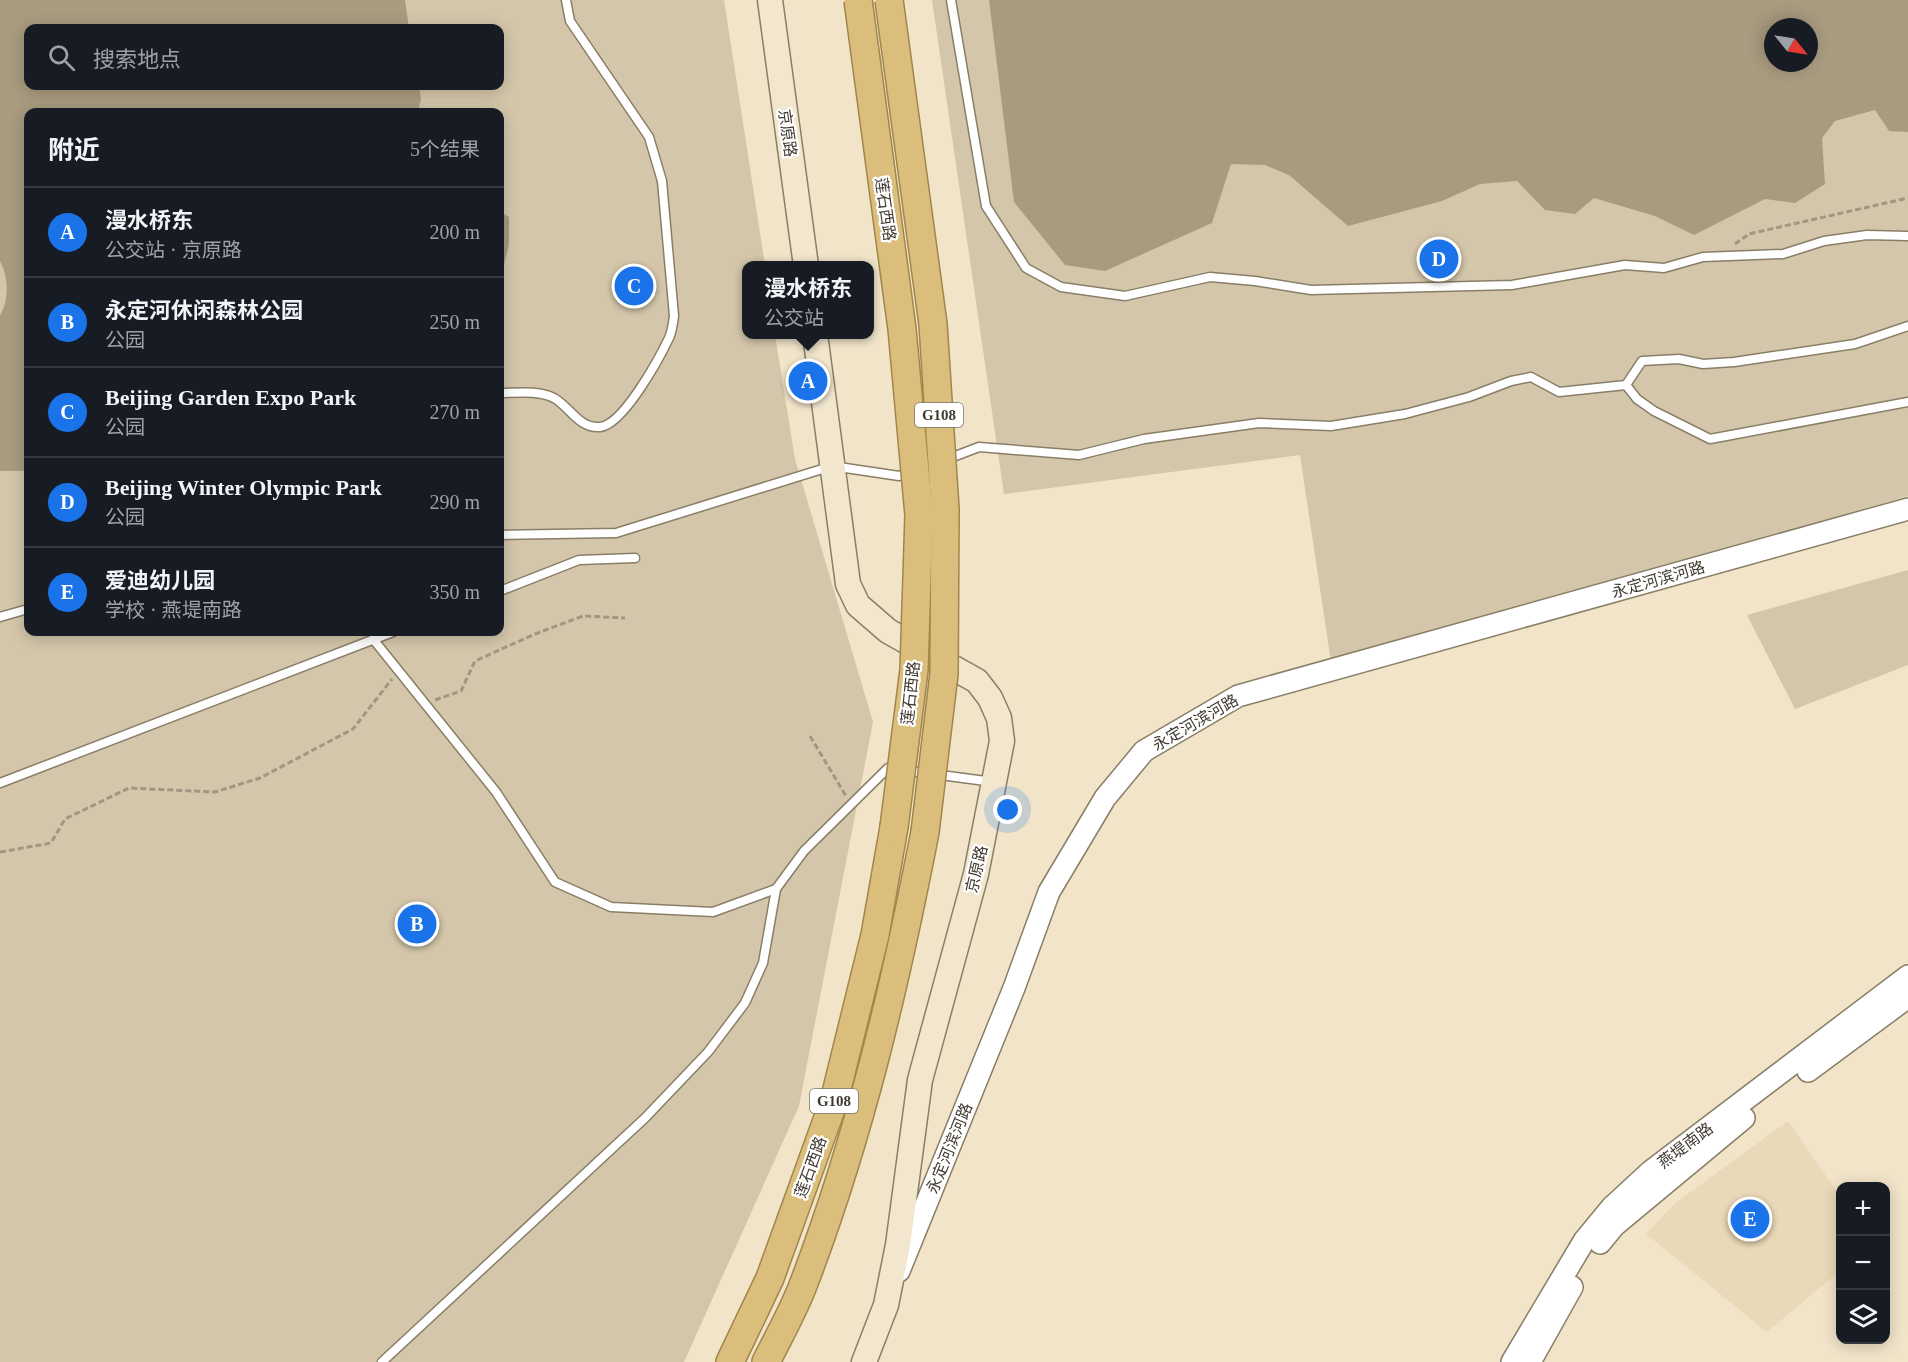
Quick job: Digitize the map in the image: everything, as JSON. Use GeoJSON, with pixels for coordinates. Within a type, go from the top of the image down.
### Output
{"type":"FeatureCollection","features":[{"type":"Feature","properties":{"kind":"highway","name":"莲石西路"},"geometry":{"type":"LineString","coordinates":[[730,1362],[770,1278],[834,1101],[875,935],[894,827],[914,670],[919,515],[902,329],[858,0]]}},
{"type":"Feature","properties":{"kind":"highway","name":"莲石西路"},"geometry":{"type":"LineString","coordinates":[[766,1362],[801,1290],[863,1110],[904,944],[925,832],[944,674],[945,509],[933,324],[889,0]]}},
{"type":"Feature","properties":{"kind":"main road","name":"京原路"},"geometry":{"type":"LineString","coordinates":[[770,0],[805,261]]}},
{"type":"Feature","properties":{"kind":"main road","name":"京原路"},"geometry":{"type":"LineString","coordinates":[[816,339],[848,584],[858,605],[888,630],[977,681],[990,698],[999,718],[1002,741],[976,874],[920,1080],[898,1245],[885,1305],[864,1362]]}},
{"type":"Feature","properties":{"kind":"street","name":"永定河滨河路"},"geometry":{"type":"LineString","coordinates":[[885,1305],[1014,988],[1049,892],[1105,798],[1144,752],[1238,696],[1908,509]]}},
{"type":"Feature","properties":{"kind":"street","name":"燕堤南路"},"geometry":{"type":"LineString","coordinates":[[1512,1362],[1584,1241],[1612,1207],[1651,1171],[1906,988]]}},
{"type":"Feature","properties":{"kind":"street","name":"燕堤南路"},"geometry":{"type":"LineString","coordinates":[[1530,1362],[1593,1251],[1614,1226],[1732,1126],[1906,988]]}},
{"type":"Feature","properties":{"kind":"lane"},"geometry":{"type":"LineString","coordinates":[[504,393],[534,393],[555,398],[582,423],[598,428],[611,424],[628,406],[670,337],[674,316],[662,181],[649,137],[570,21],[566,0]]}},
{"type":"Feature","properties":{"kind":"lane"},"geometry":{"type":"LineString","coordinates":[[951,0],[986,206],[1026,268],[1061,287],[1125,296],[1210,277],[1311,290],[1512,285],[1625,265],[1664,268],[1703,257],[1784,254],[1824,241],[1867,235],[1908,236]]}},
{"type":"Feature","properties":{"kind":"lane"},"geometry":{"type":"LineString","coordinates":[[1626,385],[1642,361],[1679,359],[1703,364],[1734,362],[1856,344],[1908,326]]}},
{"type":"Feature","properties":{"kind":"lane"},"geometry":{"type":"LineString","coordinates":[[504,535],[616,533],[832,466],[899,476],[979,447],[1079,455],[1144,440],[1259,423],[1330,426],[1404,414],[1469,398],[1511,381],[1531,377],[1559,392],[1626,385]]}},
{"type":"Feature","properties":{"kind":"lane"},"geometry":{"type":"LineString","coordinates":[[1626,385],[1637,399],[1654,411],[1710,439],[1908,402]]}},
{"type":"Feature","properties":{"kind":"lane"},"geometry":{"type":"LineString","coordinates":[[504,589],[579,560],[635,558]]}},
{"type":"Feature","properties":{"kind":"lane"},"geometry":{"type":"LineString","coordinates":[[0,618],[24,610]]}},
{"type":"Feature","properties":{"kind":"lane"},"geometry":{"type":"LineString","coordinates":[[0,783],[382,636]]}},
{"type":"Feature","properties":{"kind":"lane"},"geometry":{"type":"LineString","coordinates":[[373,639],[496,792],[555,882],[611,907],[714,912],[776,889]]}},
{"type":"Feature","properties":{"kind":"lane"},"geometry":{"type":"LineString","coordinates":[[382,1362],[645,1118],[708,1052],[745,1004],[763,963],[776,889],[804,851],[888,768],[994,783]]}},
{"type":"Feature","properties":{"kind":"path"},"geometry":{"type":"LineString","coordinates":[[1716,256],[1749,234],[1908,198]]}},
{"type":"Feature","properties":{"kind":"path"},"geometry":{"type":"LineString","coordinates":[[425,704],[461,691],[475,661],[535,634],[583,616],[625,618]]}},
{"type":"Feature","properties":{"kind":"path"},"geometry":{"type":"LineString","coordinates":[[0,852],[51,843],[65,819],[129,788],[215,792],[260,778],[353,729],[398,671]]}},
{"type":"Feature","properties":{"kind":"path"},"geometry":{"type":"LineString","coordinates":[[810,736],[851,805]]}},
{"type":"Feature","properties":{"kind":"shaded area"},"geometry":{"type":"Polygon","coordinates":[[[0,0],[724,0],[764,261],[742,261],[742,339],[776,339],[795,459],[873,722],[799,1106],[684,1362],[0,1362],[0,0]]]}},
{"type":"Feature","properties":{"kind":"shaded area"},"geometry":{"type":"Polygon","coordinates":[[[0,0],[405,0],[408,24],[24,24],[24,90],[420,90],[421,99],[419,108],[24,108],[24,471],[0,471],[0,316],[7,288],[0,261],[0,0]]]}},
{"type":"Feature","properties":{"kind":"shaded area"},"geometry":{"type":"Polygon","coordinates":[[[932,0],[1908,0],[1908,496],[1331,662],[1300,455],[1004,494],[932,0]]]}},
{"type":"Feature","properties":{"kind":"shaded area"},"geometry":{"type":"Polygon","coordinates":[[[989,0],[1908,0],[1908,132],[1889,131],[1875,110],[1835,121],[1822,138],[1825,184],[1795,203],[1765,199],[1694,235],[1655,216],[1594,198],[1575,214],[1545,210],[1517,181],[1480,184],[1442,201],[1348,226],[1289,175],[1265,165],[1231,164],[1212,223],[1105,271],[1065,265],[1014,202],[989,0]]]}},
{"type":"Feature","properties":{"kind":"shaded area"},"geometry":{"type":"Polygon","coordinates":[[[504,214],[509,217],[509,244],[504,265],[504,214]]]}},
{"type":"Feature","properties":{"kind":"shaded area"},"geometry":{"type":"Polygon","coordinates":[[[1908,570],[1908,665],[1795,709],[1747,615],[1908,570]]]}},
{"type":"Feature","properties":{"kind":"shaded area"},"geometry":{"type":"Polygon","coordinates":[[[1788,1121],[1836,1190],[1836,1274],[1767,1332],[1646,1234],[1674,1204],[1788,1121]]]}},
{"type":"Feature","properties":{"kind":"place","name":"Beijing Winter Olympic Park"},"geometry":{"type":"Point","coordinates":[1439,259]}},
{"type":"Feature","properties":{"kind":"place","name":"Beijing Garden Expo Park"},"geometry":{"type":"Point","coordinates":[634,286]}},
{"type":"Feature","properties":{"kind":"place","name":"漫水桥东"},"geometry":{"type":"Point","coordinates":[808,381]}},
{"type":"Feature","properties":{"kind":"place","name":"永定河休闲森林公园"},"geometry":{"type":"Point","coordinates":[417,924]}},
{"type":"Feature","properties":{"kind":"place","name":"爱迪幼儿园"},"geometry":{"type":"Point","coordinates":[1750,1219]}}]}
